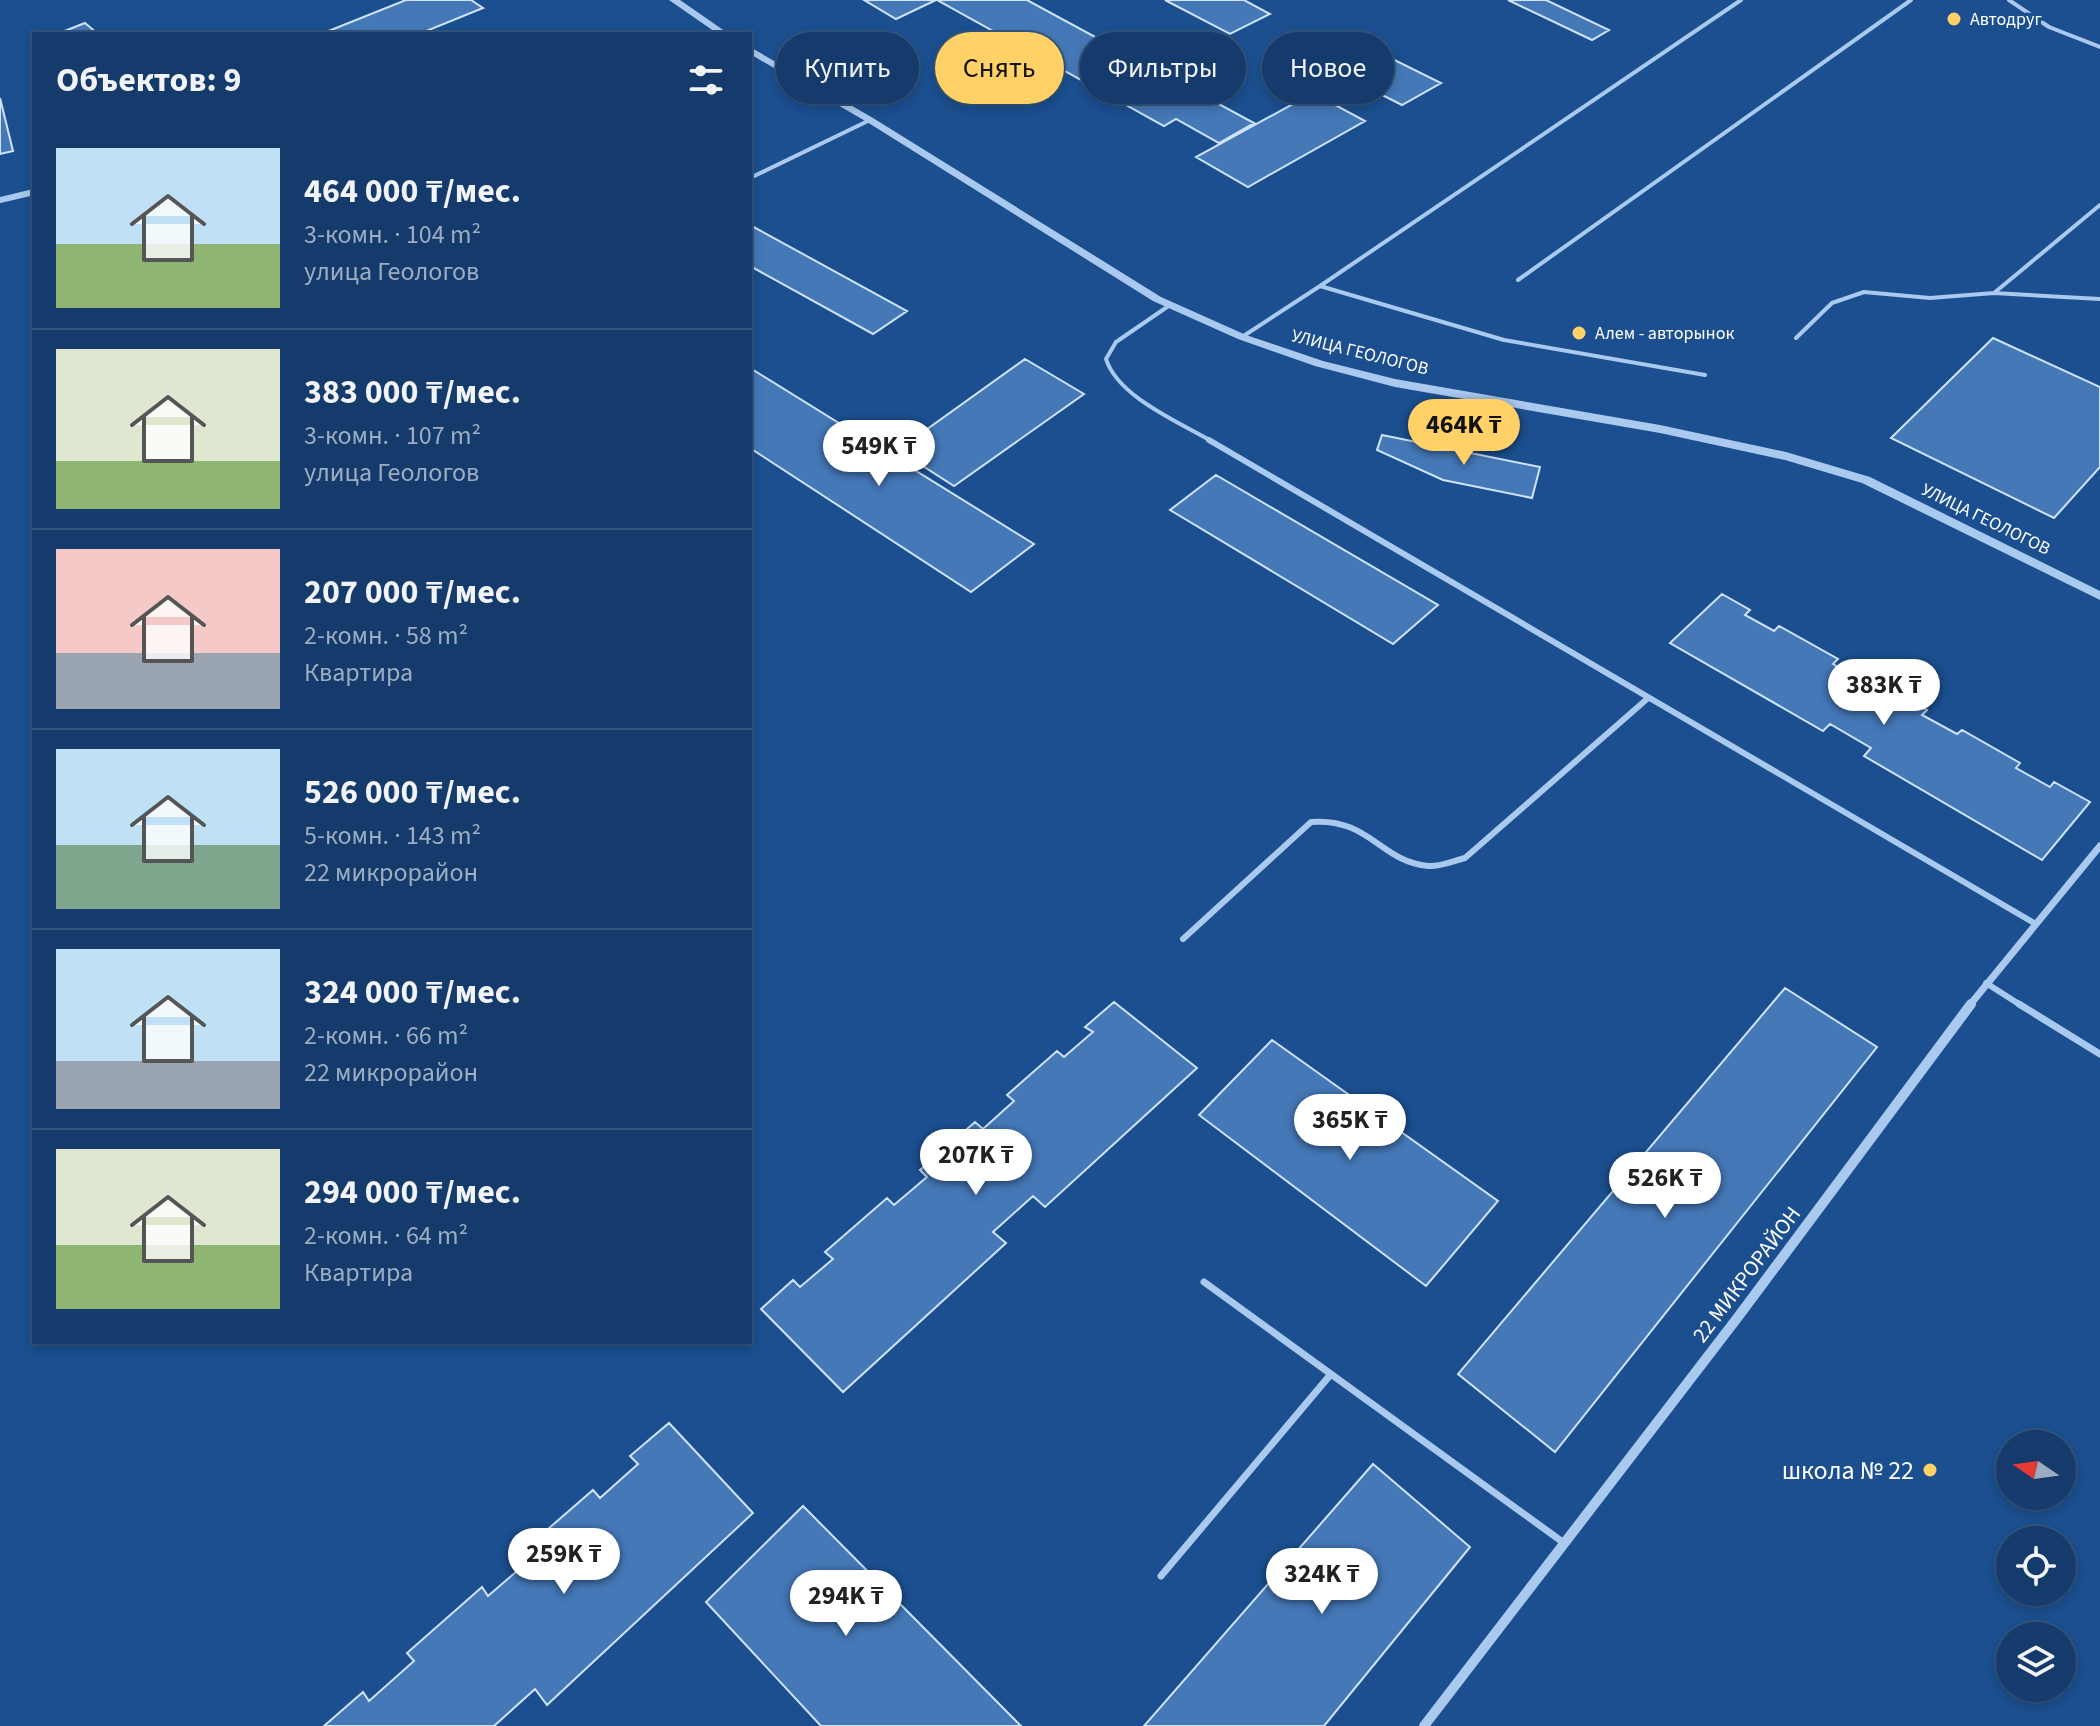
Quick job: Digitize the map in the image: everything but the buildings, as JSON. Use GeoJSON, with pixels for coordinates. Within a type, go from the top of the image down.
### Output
{"type":"FeatureCollection","features":[{"type":"Feature","properties":{"kind":"street"},"geometry":{"type":"LineString","coordinates":[[674,0],[721,32]]}},
{"type":"Feature","properties":{"kind":"street","name":"УЛИЦА ГЕОЛОГОВ"},"geometry":{"type":"LineString","coordinates":[[752,51],[870,120],[1170,305],[1242,337],[1319,364],[1395,383],[1660,429],[1786,456],[1866,480],[2100,596]]}},
{"type":"Feature","properties":{"kind":"street"},"geometry":{"type":"LineString","coordinates":[[0,200],[32,192]]}},
{"type":"Feature","properties":{"kind":"street","name":"22 МИКРОРАЙОН"},"geometry":{"type":"LineString","coordinates":[[1424,1726],[1986,983],[2100,846]]}},
{"type":"Feature","properties":{"kind":"lane"},"geometry":{"type":"LineString","coordinates":[[1242,337],[1741,0]]}},
{"type":"Feature","properties":{"kind":"lane"},"geometry":{"type":"LineString","coordinates":[[1518,280],[1911,0]]}},
{"type":"Feature","properties":{"kind":"lane"},"geometry":{"type":"LineString","coordinates":[[2009,0],[2049,27],[2100,47]]}},
{"type":"Feature","properties":{"kind":"lane"},"geometry":{"type":"LineString","coordinates":[[752,177],[870,120]]}},
{"type":"Feature","properties":{"kind":"lane"},"geometry":{"type":"LineString","coordinates":[[1994,293],[2100,205]]}},
{"type":"Feature","properties":{"kind":"lane"},"geometry":{"type":"LineString","coordinates":[[1320,286],[1504,340],[1705,375]]}},
{"type":"Feature","properties":{"kind":"lane"},"geometry":{"type":"LineString","coordinates":[[1796,338],[1832,303],[1864,292],[1930,298],[1994,293],[2100,299]]}},
{"type":"Feature","properties":{"kind":"lane"},"geometry":{"type":"LineString","coordinates":[[1170,305],[1116,342],[1106,359],[1111,375],[1132,394],[1647,699],[2034,923]]}},
{"type":"Feature","properties":{"kind":"lane"},"geometry":{"type":"LineString","coordinates":[[1183,939],[1311,822],[1332,818],[1361,829],[1403,859],[1429,866],[1465,858],[1647,699]]}},
{"type":"Feature","properties":{"kind":"lane"},"geometry":{"type":"LineString","coordinates":[[1986,983],[2100,1054]]}},
{"type":"Feature","properties":{"kind":"lane"},"geometry":{"type":"LineString","coordinates":[[1204,1282],[1564,1543]]}},
{"type":"Feature","properties":{"kind":"lane"},"geometry":{"type":"LineString","coordinates":[[1161,1576],[1331,1374]]}},
{"type":"Feature","properties":{"kind":"place","name":"Автодруг"},"geometry":{"type":"Point","coordinates":[1954,19]}},
{"type":"Feature","properties":{"kind":"place","name":"Алем - авторынок"},"geometry":{"type":"Point","coordinates":[1579,333]}},
{"type":"Feature","properties":{"kind":"place","name":"школа № 22"},"geometry":{"type":"Point","coordinates":[1930,1470]}}]}
